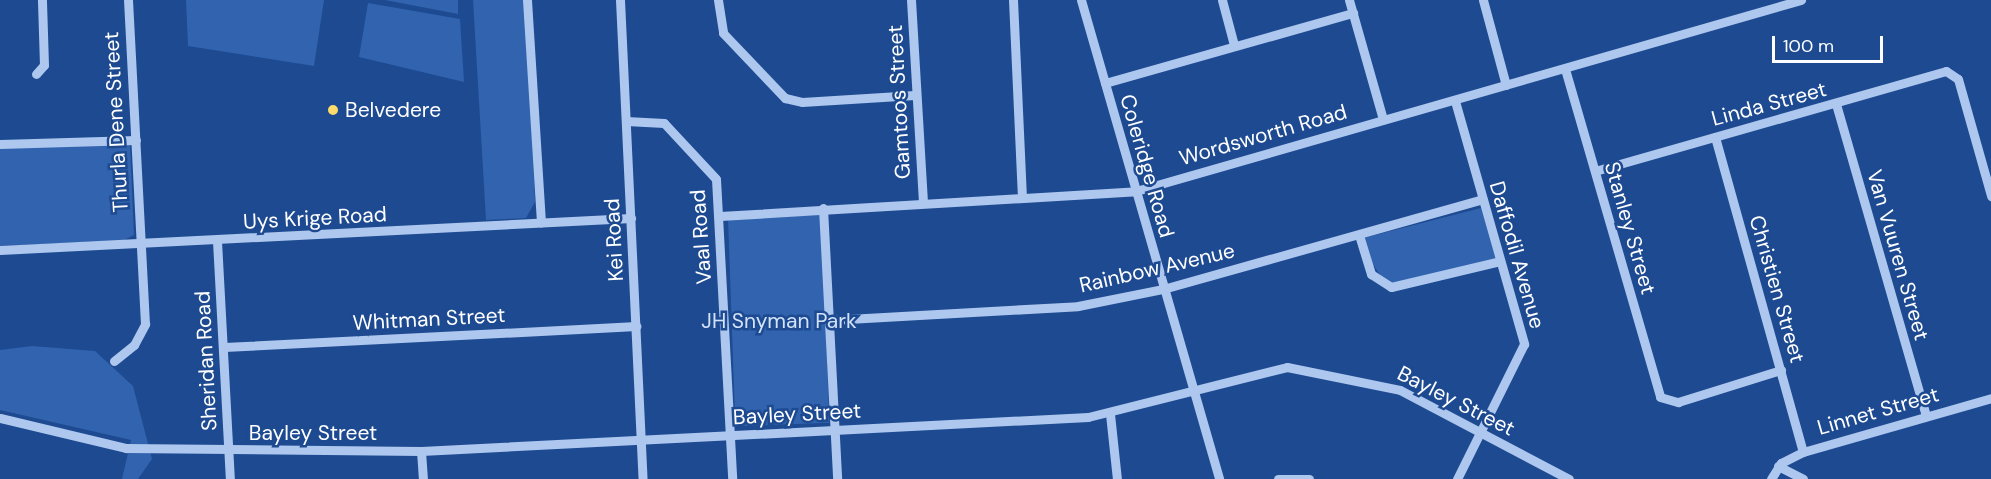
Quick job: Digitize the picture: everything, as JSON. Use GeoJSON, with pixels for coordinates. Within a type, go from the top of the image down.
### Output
{"type":"FeatureCollection","features":[{"type":"Feature","properties":{"kind":"street"},"geometry":{"type":"LineString","coordinates":[[36,74],[44,64],[42,0]]}},
{"type":"Feature","properties":{"kind":"street","name":"Thurla Dene Street"},"geometry":{"type":"LineString","coordinates":[[114,361],[144,330],[128,0]]}},
{"type":"Feature","properties":{"kind":"street"},"geometry":{"type":"LineString","coordinates":[[527,0],[541,223]]}},
{"type":"Feature","properties":{"kind":"street","name":"Kei Road"},"geometry":{"type":"LineString","coordinates":[[620,0],[644,479]]}},
{"type":"Feature","properties":{"kind":"street"},"geometry":{"type":"LineString","coordinates":[[718,0],[723,33],[785,98],[802,102],[915,96]]}},
{"type":"Feature","properties":{"kind":"street","name":"Gamtoos Street"},"geometry":{"type":"LineString","coordinates":[[911,0],[923,203]]}},
{"type":"Feature","properties":{"kind":"street"},"geometry":{"type":"LineString","coordinates":[[1012,0],[1022,198]]}},
{"type":"Feature","properties":{"kind":"street","name":"Coleridge Road"},"geometry":{"type":"LineString","coordinates":[[1081,0],[1219,479]]}},
{"type":"Feature","properties":{"kind":"street"},"geometry":{"type":"LineString","coordinates":[[1222,0],[1234,45]]}},
{"type":"Feature","properties":{"kind":"street"},"geometry":{"type":"LineString","coordinates":[[1349,0],[1383,119]]}},
{"type":"Feature","properties":{"kind":"street"},"geometry":{"type":"LineString","coordinates":[[1483,0],[1506,85]]}},
{"type":"Feature","properties":{"kind":"street","name":"Wordsworth Road"},"geometry":{"type":"LineString","coordinates":[[720,216],[822,208],[1136,191],[1801,0]]}},
{"type":"Feature","properties":{"kind":"street"},"geometry":{"type":"LineString","coordinates":[[1105,82],[1353,13]]}},
{"type":"Feature","properties":{"kind":"street","name":"Stanley Street"},"geometry":{"type":"LineString","coordinates":[[1565,69],[1660,397],[1678,402],[1781,370]]}},
{"type":"Feature","properties":{"kind":"street","name":"Linda Street"},"geometry":{"type":"LineString","coordinates":[[1595,171],[1836,104],[1941,72],[1953,73],[1991,196]]}},
{"type":"Feature","properties":{"kind":"street","name":"Daffodil Avenue"},"geometry":{"type":"LineString","coordinates":[[1455,101],[1523,347],[1456,479]]}},
{"type":"Feature","properties":{"kind":"street","name":"Van Vuuren Street"},"geometry":{"type":"LineString","coordinates":[[1836,104],[1926,416]]}},
{"type":"Feature","properties":{"kind":"street","name":"Vaal Road"},"geometry":{"type":"LineString","coordinates":[[626,121],[652,120],[667,125],[714,176],[720,216],[732,479]]}},
{"type":"Feature","properties":{"kind":"street","name":"Christien Street"},"geometry":{"type":"LineString","coordinates":[[1715,137],[1803,452]]}},
{"type":"Feature","properties":{"kind":"street"},"geometry":{"type":"LineString","coordinates":[[0,144],[136,140]]}},
{"type":"Feature","properties":{"kind":"street","name":"Rainbow Avenue"},"geometry":{"type":"LineString","coordinates":[[830,320],[1065,308],[1163,289],[1483,199]]}},
{"type":"Feature","properties":{"kind":"street"},"geometry":{"type":"LineString","coordinates":[[822,208],[837,479]]}},
{"type":"Feature","properties":{"kind":"street","name":"Uys Krige Road"},"geometry":{"type":"LineString","coordinates":[[0,250],[218,241],[631,218]]}},
{"type":"Feature","properties":{"kind":"street"},"geometry":{"type":"LineString","coordinates":[[1359,235],[1371,274],[1391,287],[1500,261]]}},
{"type":"Feature","properties":{"kind":"street","name":"Sheridan Road"},"geometry":{"type":"LineString","coordinates":[[218,241],[230,479]]}},
{"type":"Feature","properties":{"kind":"street","name":"Whitman Street"},"geometry":{"type":"LineString","coordinates":[[224,347],[636,326]]}},
{"type":"Feature","properties":{"kind":"street","name":"Bayley Street"},"geometry":{"type":"LineString","coordinates":[[0,418],[112,447],[229,451],[421,451],[642,442],[1110,414],[1287,367],[1390,386],[1569,479]]}},
{"type":"Feature","properties":{"kind":"street","name":"Linnet Street"},"geometry":{"type":"LineString","coordinates":[[1778,466],[1803,452],[1991,398]]}},
{"type":"Feature","properties":{"kind":"street"},"geometry":{"type":"LineString","coordinates":[[1110,414],[1117,479]]}},
{"type":"Feature","properties":{"kind":"street"},"geometry":{"type":"LineString","coordinates":[[421,451],[423,479]]}},
{"type":"Feature","properties":{"kind":"street"},"geometry":{"type":"LineString","coordinates":[[1771,479],[1778,466],[1803,479]]}},
{"type":"Feature","properties":{"kind":"street"},"geometry":{"type":"LineString","coordinates":[[1278,479],[1309,479]]}},
{"type":"Feature","properties":{"kind":"green space"},"geometry":{"type":"Polygon","coordinates":[[[186,0],[324,0],[314,66],[188,46],[186,0]]]}},
{"type":"Feature","properties":{"kind":"green space"},"geometry":{"type":"Polygon","coordinates":[[[385,0],[458,0],[458,14],[385,0]]]}},
{"type":"Feature","properties":{"kind":"green space"},"geometry":{"type":"Polygon","coordinates":[[[473,0],[526,0],[535,202],[526,218],[486,220],[473,0]]]}},
{"type":"Feature","properties":{"kind":"green space"},"geometry":{"type":"Polygon","coordinates":[[[368,3],[460,19],[464,82],[359,57],[368,3]]]}},
{"type":"Feature","properties":{"kind":"green space"},"geometry":{"type":"Polygon","coordinates":[[[0,144],[130,144],[134,235],[124,240],[0,246],[0,144]]]}},
{"type":"Feature","properties":{"kind":"green space"},"geometry":{"type":"Polygon","coordinates":[[[1481,208],[1497,260],[1406,286],[1385,282],[1370,260],[1363,238],[1481,208]]]}},
{"type":"Feature","properties":{"kind":"green space","name":"JH Snyman Park"},"geometry":{"type":"Polygon","coordinates":[[[822,215],[829,423],[735,426],[728,218],[822,215]]]}},
{"type":"Feature","properties":{"kind":"green space"},"geometry":{"type":"Polygon","coordinates":[[[32,346],[95,351],[133,386],[152,459],[138,479],[122,479],[131,440],[0,410],[0,350],[32,346]]]}},
{"type":"Feature","properties":{"kind":"place","name":"Belvedere"},"geometry":{"type":"Point","coordinates":[333,110]}}]}
